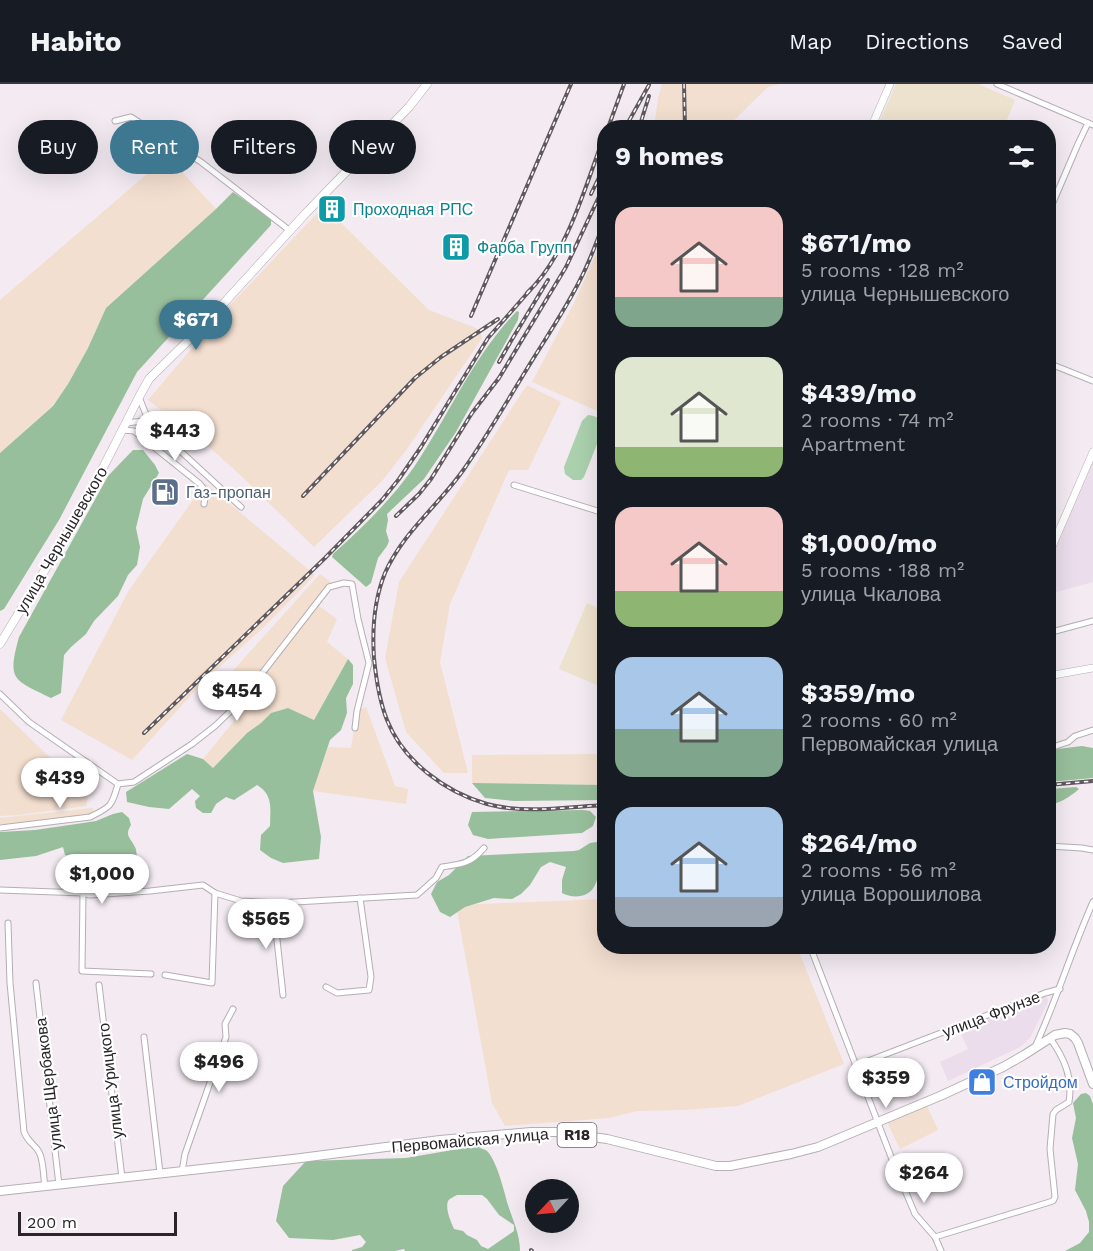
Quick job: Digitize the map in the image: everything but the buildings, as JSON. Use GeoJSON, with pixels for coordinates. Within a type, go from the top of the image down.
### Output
{"type":"FeatureCollection","features":[{"type":"Feature","properties":{"kind":"main road","name":"улица Чернышевского"},"geometry":{"type":"LineString","coordinates":[[0,642],[78,518],[149,379],[203,326],[290,230],[409,107],[427,84]]}},
{"type":"Feature","properties":{"kind":"main road"},"geometry":{"type":"LineString","coordinates":[[1050,1038],[1065,1033],[1075,1038],[1093,1084]]}},
{"type":"Feature","properties":{"kind":"main road","name":"Первомайская улица"},"geometry":{"type":"LineString","coordinates":[[0,1191],[293,1159],[440,1140],[531,1132],[556,1132],[607,1139],[716,1166],[730,1166],[818,1147],[992,1072],[1035,1049],[1050,1038]]}},
{"type":"Feature","properties":{"kind":"street"},"geometry":{"type":"LineString","coordinates":[[874,120],[890,84]]}},
{"type":"Feature","properties":{"kind":"street"},"geometry":{"type":"LineString","coordinates":[[997,84],[1090,124],[1056,197]]}},
{"type":"Feature","properties":{"kind":"street"},"geometry":{"type":"LineString","coordinates":[[119,120],[131,117],[136,120]]}},
{"type":"Feature","properties":{"kind":"street"},"geometry":{"type":"LineString","coordinates":[[199,161],[290,230]]}},
{"type":"Feature","properties":{"kind":"street"},"geometry":{"type":"LineString","coordinates":[[1056,366],[1093,381]]}},
{"type":"Feature","properties":{"kind":"street"},"geometry":{"type":"LineString","coordinates":[[139,397],[149,422],[241,507]]}},
{"type":"Feature","properties":{"kind":"street"},"geometry":{"type":"LineString","coordinates":[[125,426],[143,421],[149,422]]}},
{"type":"Feature","properties":{"kind":"street"},"geometry":{"type":"LineString","coordinates":[[125,426],[200,484],[206,492],[204,504]]}},
{"type":"Feature","properties":{"kind":"street"},"geometry":{"type":"LineString","coordinates":[[1056,538],[1093,452]]}},
{"type":"Feature","properties":{"kind":"street"},"geometry":{"type":"LineString","coordinates":[[514,486],[597,511]]}},
{"type":"Feature","properties":{"kind":"street"},"geometry":{"type":"LineString","coordinates":[[0,694],[29,722],[118,784],[134,782],[215,726],[239,703],[329,587],[344,583],[352,584],[369,663],[357,711],[356,728]]}},
{"type":"Feature","properties":{"kind":"street"},"geometry":{"type":"LineString","coordinates":[[1056,631],[1093,621]]}},
{"type":"Feature","properties":{"kind":"street"},"geometry":{"type":"LineString","coordinates":[[1056,675],[1093,668]]}},
{"type":"Feature","properties":{"kind":"street"},"geometry":{"type":"LineString","coordinates":[[1056,744],[1068,742],[1075,736],[1093,730]]}},
{"type":"Feature","properties":{"kind":"street"},"geometry":{"type":"LineString","coordinates":[[0,828],[90,817],[113,803],[118,784]]}},
{"type":"Feature","properties":{"kind":"street"},"geometry":{"type":"LineString","coordinates":[[1056,846],[1093,850]]}},
{"type":"Feature","properties":{"kind":"street"},"geometry":{"type":"LineString","coordinates":[[0,890],[90,894],[203,885],[215,893],[241,901],[273,903],[417,895],[436,878],[442,867],[465,864],[475,859],[483,848]]}},
{"type":"Feature","properties":{"kind":"street"},"geometry":{"type":"LineString","coordinates":[[83,893],[82,971],[151,974]]}},
{"type":"Feature","properties":{"kind":"street"},"geometry":{"type":"LineString","coordinates":[[165,975],[212,983],[215,893]]}},
{"type":"Feature","properties":{"kind":"street"},"geometry":{"type":"LineString","coordinates":[[326,987],[337,993],[369,990],[371,977],[360,898]]}},
{"type":"Feature","properties":{"kind":"street"},"geometry":{"type":"LineString","coordinates":[[1035,1049],[1093,902]]}},
{"type":"Feature","properties":{"kind":"street"},"geometry":{"type":"LineString","coordinates":[[273,903],[282,995]]}},
{"type":"Feature","properties":{"kind":"street"},"geometry":{"type":"LineString","coordinates":[[8,923],[10,983],[24,1132],[27,1140],[38,1150],[45,1186]]}},
{"type":"Feature","properties":{"kind":"street"},"geometry":{"type":"LineString","coordinates":[[813,954],[855,1066],[915,1214],[935,1237],[941,1251]]}},
{"type":"Feature","properties":{"kind":"street","name":"улица Щербакова"},"geometry":{"type":"LineString","coordinates":[[36,983],[59,1185]]}},
{"type":"Feature","properties":{"kind":"street","name":"улица Урицкого"},"geometry":{"type":"LineString","coordinates":[[99,985],[122,1178]]}},
{"type":"Feature","properties":{"kind":"street","name":"улица Фрунзе"},"geometry":{"type":"LineString","coordinates":[[855,1066],[1060,989]]}},
{"type":"Feature","properties":{"kind":"street"},"geometry":{"type":"LineString","coordinates":[[183,1171],[185,1154],[226,1037],[225,1024],[233,1009]]}},
{"type":"Feature","properties":{"kind":"street"},"geometry":{"type":"LineString","coordinates":[[144,1037],[160,1173]]}},
{"type":"Feature","properties":{"kind":"street"},"geometry":{"type":"LineString","coordinates":[[935,1237],[1053,1201],[1055,1197],[1050,1149],[1053,1114],[1069,1102],[1071,1093],[1063,1057],[1050,1038]]}},
{"type":"Feature","properties":{"kind":"shaded area"},"geometry":{"type":"Polygon","coordinates":[[[662,84],[780,84],[768,87],[734,120],[655,120],[662,84]]]}},
{"type":"Feature","properties":{"kind":"shaded area"},"geometry":{"type":"Polygon","coordinates":[[[896,84],[978,84],[1015,100],[1007,120],[880,120],[896,84]]]}},
{"type":"Feature","properties":{"kind":"shaded area"},"geometry":{"type":"Polygon","coordinates":[[[147,174],[184,174],[216,209],[106,308],[88,348],[68,384],[52,406],[0,453],[0,300],[147,174]]]}},
{"type":"Feature","properties":{"kind":"shaded area"},"geometry":{"type":"Polygon","coordinates":[[[324,206],[429,310],[476,328],[482,338],[407,449],[382,481],[314,547],[207,445],[148,400],[215,321],[324,206]]]}},
{"type":"Feature","properties":{"kind":"shaded area"},"geometry":{"type":"Polygon","coordinates":[[[597,252],[597,411],[532,382],[573,305],[597,252]]]}},
{"type":"Feature","properties":{"kind":"shaded area"},"geometry":{"type":"Polygon","coordinates":[[[527,385],[561,402],[528,470],[509,470],[450,604],[440,662],[468,773],[444,773],[406,732],[385,658],[399,582],[527,385]]]}},
{"type":"Feature","properties":{"kind":"shaded area"},"geometry":{"type":"Polygon","coordinates":[[[1093,462],[1093,582],[1056,592],[1056,545],[1093,462]]]}},
{"type":"Feature","properties":{"kind":"shaded area"},"geometry":{"type":"Polygon","coordinates":[[[205,483],[315,575],[264,627],[203,682],[132,760],[61,720],[129,590],[205,483]]]}},
{"type":"Feature","properties":{"kind":"shaded area"},"geometry":{"type":"Polygon","coordinates":[[[320,574],[332,583],[319,606],[337,619],[327,642],[348,659],[314,720],[288,708],[271,713],[247,733],[213,768],[203,759],[238,716],[211,695],[320,574]]]}},
{"type":"Feature","properties":{"kind":"shaded area"},"geometry":{"type":"Polygon","coordinates":[[[587,603],[597,608],[597,685],[559,669],[587,603]]]}},
{"type":"Feature","properties":{"kind":"shaded area"},"geometry":{"type":"Polygon","coordinates":[[[366,707],[395,786],[408,789],[406,804],[313,791],[328,747],[351,748],[357,711],[366,707]]]}},
{"type":"Feature","properties":{"kind":"shaded area"},"geometry":{"type":"Polygon","coordinates":[[[0,709],[78,785],[88,798],[86,806],[0,816],[0,709]]]}},
{"type":"Feature","properties":{"kind":"shaded area"},"geometry":{"type":"Polygon","coordinates":[[[597,754],[597,785],[472,783],[472,755],[597,754]]]}},
{"type":"Feature","properties":{"kind":"shaded area"},"geometry":{"type":"Polygon","coordinates":[[[93,808],[94,814],[0,825],[0,818],[93,808]]]}},
{"type":"Feature","properties":{"kind":"shaded area"},"geometry":{"type":"Polygon","coordinates":[[[597,899],[597,954],[800,954],[844,1064],[738,1106],[637,1111],[609,1118],[505,1126],[492,1103],[456,905],[597,899]]]}},
{"type":"Feature","properties":{"kind":"shaded area"},"geometry":{"type":"Polygon","coordinates":[[[1043,996],[1048,1002],[1030,1038],[1020,1047],[948,1081],[940,1062],[968,1049],[959,1029],[1043,996]]]}},
{"type":"Feature","properties":{"kind":"shaded area"},"geometry":{"type":"Polygon","coordinates":[[[926,1104],[938,1130],[900,1149],[887,1122],[926,1104]]]}},
{"type":"Feature","properties":{"kind":"green space"},"geometry":{"type":"Polygon","coordinates":[[[233,192],[271,219],[271,225],[137,372],[59,520],[4,609],[0,611],[0,453],[53,406],[88,348],[106,308],[233,192]]]}},
{"type":"Feature","properties":{"kind":"green space"},"geometry":{"type":"Polygon","coordinates":[[[517,311],[519,312],[518,320],[456,432],[424,479],[387,514],[386,531],[389,541],[378,558],[371,583],[366,587],[332,557],[333,554],[376,513],[405,479],[427,447],[474,366],[501,328],[517,311]]]}},
{"type":"Feature","properties":{"kind":"green space"},"geometry":{"type":"Polygon","coordinates":[[[588,415],[597,418],[597,444],[584,477],[581,480],[573,480],[565,474],[564,467],[582,421],[588,415]]]}},
{"type":"Feature","properties":{"kind":"green space"},"geometry":{"type":"Polygon","coordinates":[[[133,450],[143,450],[159,473],[143,499],[136,528],[140,547],[137,565],[128,575],[118,596],[94,621],[86,634],[64,655],[61,693],[51,698],[28,687],[16,677],[14,662],[19,637],[108,476],[133,450]]]}},
{"type":"Feature","properties":{"kind":"green space"},"geometry":{"type":"Polygon","coordinates":[[[348,659],[353,665],[353,684],[346,698],[347,713],[341,730],[330,740],[313,791],[321,837],[319,859],[283,863],[260,850],[261,835],[270,826],[270,809],[269,798],[257,785],[234,800],[226,797],[216,804],[211,813],[203,813],[196,808],[195,801],[200,796],[192,789],[169,809],[127,802],[126,792],[187,754],[203,759],[213,768],[247,733],[271,713],[288,708],[314,720],[348,659]]]}},
{"type":"Feature","properties":{"kind":"green space"},"geometry":{"type":"Polygon","coordinates":[[[1082,746],[1093,748],[1093,778],[1056,781],[1056,749],[1082,746]]]}},
{"type":"Feature","properties":{"kind":"green space"},"geometry":{"type":"Polygon","coordinates":[[[472,783],[597,785],[597,800],[514,801],[485,798],[472,783]]]}},
{"type":"Feature","properties":{"kind":"green space"},"geometry":{"type":"Polygon","coordinates":[[[1076,787],[1079,789],[1056,803],[1056,788],[1076,787]]]}},
{"type":"Feature","properties":{"kind":"green space"},"geometry":{"type":"Polygon","coordinates":[[[590,811],[596,817],[593,826],[582,833],[488,839],[473,835],[468,825],[472,812],[590,811]]]}},
{"type":"Feature","properties":{"kind":"green space"},"geometry":{"type":"Polygon","coordinates":[[[122,812],[129,818],[131,825],[128,834],[137,857],[110,863],[83,860],[65,855],[63,847],[36,856],[0,860],[0,832],[35,830],[96,821],[122,812]]]}},
{"type":"Feature","properties":{"kind":"green space"},"geometry":{"type":"Polygon","coordinates":[[[597,842],[597,881],[585,895],[576,897],[562,893],[562,880],[566,867],[550,862],[541,867],[530,885],[521,894],[512,899],[494,898],[465,907],[450,917],[440,912],[431,894],[437,882],[449,875],[468,856],[574,851],[597,842]]]}},
{"type":"Feature","properties":{"kind":"green space"},"geometry":{"type":"Polygon","coordinates":[[[1086,1093],[1093,1104],[1093,1251],[1065,1251],[1080,1243],[1089,1232],[1086,1211],[1075,1190],[1078,1164],[1072,1138],[1076,1118],[1073,1103],[1081,1094],[1086,1093]]]}},
{"type":"Feature","properties":{"kind":"green space"},"geometry":{"type":"Polygon","coordinates":[[[479,1147],[491,1156],[500,1176],[518,1233],[520,1251],[405,1251],[404,1249],[352,1251],[362,1247],[366,1242],[360,1235],[333,1240],[289,1238],[276,1221],[283,1186],[306,1161],[406,1158],[479,1147]],[[457,1195],[449,1200],[447,1208],[454,1229],[463,1231],[488,1249],[514,1231],[514,1225],[499,1215],[482,1195],[457,1195]]]}},
{"type":"Feature","properties":{"kind":"railway"},"geometry":{"type":"LineString","coordinates":[[471,316],[571,84]]}},
{"type":"Feature","properties":{"kind":"railway"},"geometry":{"type":"LineString","coordinates":[[611,120],[624,84]]}},
{"type":"Feature","properties":{"kind":"railway"},"geometry":{"type":"LineString","coordinates":[[684,84],[685,120]]}},
{"type":"Feature","properties":{"kind":"railway"},"geometry":{"type":"LineString","coordinates":[[629,120],[649,85]]}},
{"type":"Feature","properties":{"kind":"railway"},"geometry":{"type":"LineString","coordinates":[[642,120],[649,96]]}},
{"type":"Feature","properties":{"kind":"railway"},"geometry":{"type":"LineString","coordinates":[[527,293],[541,278],[564,240],[597,156]]}},
{"type":"Feature","properties":{"kind":"railway"},"geometry":{"type":"LineString","coordinates":[[591,194],[597,182]]}},
{"type":"Feature","properties":{"kind":"railway"},"geometry":{"type":"LineString","coordinates":[[396,516],[431,479],[472,413],[499,378],[566,267],[597,201]]}},
{"type":"Feature","properties":{"kind":"railway"},"geometry":{"type":"LineString","coordinates":[[597,240],[573,293],[487,435],[464,469],[411,532],[393,558],[378,594],[373,636],[377,681],[387,720],[403,749],[427,773],[471,799],[501,807],[546,809],[597,805]]}},
{"type":"Feature","properties":{"kind":"railway"},"geometry":{"type":"LineString","coordinates":[[499,362],[548,280]]}},
{"type":"Feature","properties":{"kind":"railway"},"geometry":{"type":"LineString","coordinates":[[144,733],[382,500],[421,447],[488,338],[531,289]]}},
{"type":"Feature","properties":{"kind":"railway"},"geometry":{"type":"LineString","coordinates":[[303,496],[415,378],[441,357],[498,319]]}},
{"type":"Feature","properties":{"kind":"railway"},"geometry":{"type":"LineString","coordinates":[[1056,784],[1093,781]]}},
{"type":"Feature","properties":{"kind":"place","name":"Проходная РПС"},"geometry":{"type":"Point","coordinates":[332,209]}},
{"type":"Feature","properties":{"kind":"place","name":"Фарба Групп"},"geometry":{"type":"Point","coordinates":[456,247]}},
{"type":"Feature","properties":{"kind":"place","name":"Газ-пропан"},"geometry":{"type":"Point","coordinates":[165,492]}},
{"type":"Feature","properties":{"kind":"place","name":"Стройдом"},"geometry":{"type":"Point","coordinates":[982,1082]}}]}
